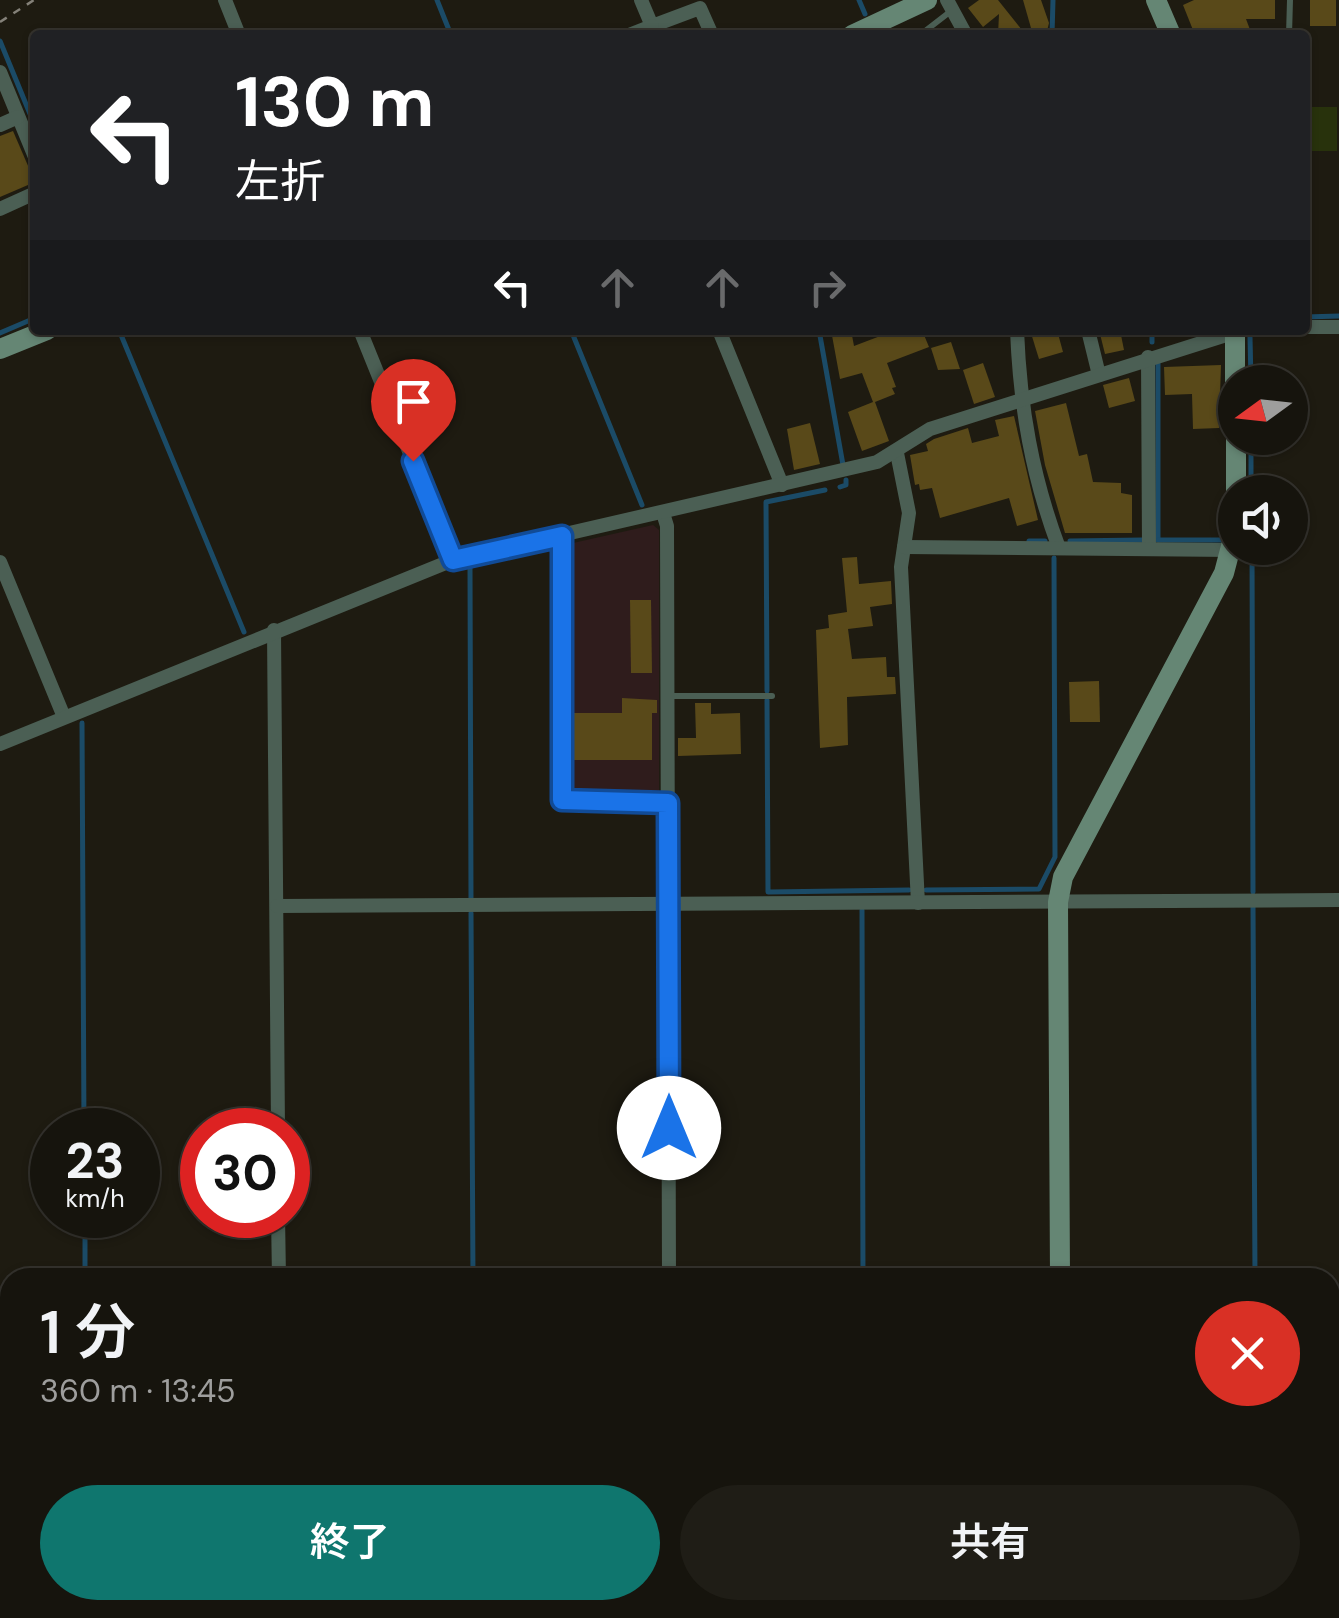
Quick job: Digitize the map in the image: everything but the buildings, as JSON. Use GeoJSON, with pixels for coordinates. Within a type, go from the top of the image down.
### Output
{"type":"FeatureCollection","features":[{"type":"Feature","properties":{"kind":"street"},"geometry":{"type":"LineString","coordinates":[[225,0],[237,30]]}},
{"type":"Feature","properties":{"kind":"street"},"geometry":{"type":"LineString","coordinates":[[641,0],[652,26]]}},
{"type":"Feature","properties":{"kind":"street"},"geometry":{"type":"LineString","coordinates":[[863,30],[927,0]]}},
{"type":"Feature","properties":{"kind":"street"},"geometry":{"type":"LineString","coordinates":[[1156,0],[1169,30]]}},
{"type":"Feature","properties":{"kind":"street"},"geometry":{"type":"LineString","coordinates":[[950,5],[963,30]]}},
{"type":"Feature","properties":{"kind":"street"},"geometry":{"type":"LineString","coordinates":[[642,30],[700,8],[710,30]]}},
{"type":"Feature","properties":{"kind":"street"},"geometry":{"type":"LineString","coordinates":[[0,72],[30,146]]}},
{"type":"Feature","properties":{"kind":"street"},"geometry":{"type":"LineString","coordinates":[[0,124],[18,117]]}},
{"type":"Feature","properties":{"kind":"street"},"geometry":{"type":"LineString","coordinates":[[0,209],[30,195]]}},
{"type":"Feature","properties":{"kind":"street"},"geometry":{"type":"LineString","coordinates":[[1310,327],[1339,327]]}},
{"type":"Feature","properties":{"kind":"street"},"geometry":{"type":"LineString","coordinates":[[0,349],[35,335]]}},
{"type":"Feature","properties":{"kind":"street"},"geometry":{"type":"LineString","coordinates":[[362,335],[453,560]]}},
{"type":"Feature","properties":{"kind":"street"},"geometry":{"type":"LineString","coordinates":[[721,335],[782,485]]}},
{"type":"Feature","properties":{"kind":"street"},"geometry":{"type":"LineString","coordinates":[[1016,335],[1020,402],[1038,492],[1058,548]]}},
{"type":"Feature","properties":{"kind":"street"},"geometry":{"type":"LineString","coordinates":[[1089,335],[1098,375]]}},
{"type":"Feature","properties":{"kind":"street"},"geometry":{"type":"LineString","coordinates":[[0,744],[453,560],[877,462],[930,429],[1224,335]]}},
{"type":"Feature","properties":{"kind":"street"},"geometry":{"type":"LineString","coordinates":[[1236,365],[1238,335]]}},
{"type":"Feature","properties":{"kind":"street"},"geometry":{"type":"LineString","coordinates":[[1148,357],[1150,549]]}},
{"type":"Feature","properties":{"kind":"street"},"geometry":{"type":"LineString","coordinates":[[897,453],[909,514],[901,568],[918,903]]}},
{"type":"Feature","properties":{"kind":"street"},"geometry":{"type":"LineString","coordinates":[[663,513],[667,526],[669,1268]]}},
{"type":"Feature","properties":{"kind":"street"},"geometry":{"type":"LineString","coordinates":[[562,536],[562,800],[668,803]]}},
{"type":"Feature","properties":{"kind":"street"},"geometry":{"type":"LineString","coordinates":[[904,547],[1150,549],[1218,543]]}},
{"type":"Feature","properties":{"kind":"street"},"geometry":{"type":"LineString","coordinates":[[0,562],[64,718]]}},
{"type":"Feature","properties":{"kind":"street"},"geometry":{"type":"LineString","coordinates":[[1060,1268],[1058,902],[1063,876],[1226,565]]}},
{"type":"Feature","properties":{"kind":"street"},"geometry":{"type":"LineString","coordinates":[[274,630],[278,1108]]}},
{"type":"Feature","properties":{"kind":"street"},"geometry":{"type":"LineString","coordinates":[[277,906],[1339,900]]}},
{"type":"Feature","properties":{"kind":"street"},"geometry":{"type":"LineString","coordinates":[[278,1238],[278,1268]]}},
{"type":"Feature","properties":{"kind":"lane"},"geometry":{"type":"LineString","coordinates":[[1290,0],[1290,30]]}},
{"type":"Feature","properties":{"kind":"lane"},"geometry":{"type":"LineString","coordinates":[[925,30],[950,5]]}},
{"type":"Feature","properties":{"kind":"lane"},"geometry":{"type":"LineString","coordinates":[[668,696],[772,696]]}},
{"type":"Feature","properties":{"kind":"path"},"geometry":{"type":"LineString","coordinates":[[0,22],[34,0]]}},
{"type":"Feature","properties":{"kind":"shaded area"},"geometry":{"type":"Polygon","coordinates":[[[653,525],[659,530],[659,797],[567,796],[566,556],[573,543],[653,525]]]}},
{"type":"Feature","properties":{"kind":"green space"},"geometry":{"type":"Polygon","coordinates":[[[1310,107],[1337,107],[1337,151],[1310,151],[1310,107]]]}},
{"type":"Feature","properties":{"kind":"waterway"},"geometry":{"type":"LineString","coordinates":[[437,0],[449,30]]}},
{"type":"Feature","properties":{"kind":"waterway"},"geometry":{"type":"LineString","coordinates":[[859,0],[865,14]]}},
{"type":"Feature","properties":{"kind":"waterway"},"geometry":{"type":"LineString","coordinates":[[1052,30],[1053,0]]}},
{"type":"Feature","properties":{"kind":"waterway"},"geometry":{"type":"LineString","coordinates":[[0,41],[30,114]]}},
{"type":"Feature","properties":{"kind":"waterway"},"geometry":{"type":"LineString","coordinates":[[1310,317],[1339,316]]}},
{"type":"Feature","properties":{"kind":"waterway"},"geometry":{"type":"LineString","coordinates":[[0,333],[30,320]]}},
{"type":"Feature","properties":{"kind":"waterway"},"geometry":{"type":"LineString","coordinates":[[121,335],[244,632]]}},
{"type":"Feature","properties":{"kind":"waterway"},"geometry":{"type":"LineString","coordinates":[[573,335],[642,505]]}},
{"type":"Feature","properties":{"kind":"waterway"},"geometry":{"type":"LineString","coordinates":[[820,335],[843,465]]}},
{"type":"Feature","properties":{"kind":"waterway"},"geometry":{"type":"LineString","coordinates":[[1152,335],[1152,342]]}},
{"type":"Feature","properties":{"kind":"waterway"},"geometry":{"type":"LineString","coordinates":[[1250,337],[1251,365]]}},
{"type":"Feature","properties":{"kind":"waterway"},"geometry":{"type":"LineString","coordinates":[[1158,364],[1158,540]]}},
{"type":"Feature","properties":{"kind":"waterway"},"geometry":{"type":"LineString","coordinates":[[1251,455],[1251,475]]}},
{"type":"Feature","properties":{"kind":"waterway"},"geometry":{"type":"LineString","coordinates":[[840,487],[846,485],[846,480]]}},
{"type":"Feature","properties":{"kind":"waterway"},"geometry":{"type":"LineString","coordinates":[[767,691],[766,502],[825,490]]}},
{"type":"Feature","properties":{"kind":"waterway"},"geometry":{"type":"LineString","coordinates":[[1070,541],[1142,540]]}},
{"type":"Feature","properties":{"kind":"waterway"},"geometry":{"type":"LineString","coordinates":[[1159,540],[1218,540]]}},
{"type":"Feature","properties":{"kind":"waterway"},"geometry":{"type":"LineString","coordinates":[[1029,541],[1045,541]]}},
{"type":"Feature","properties":{"kind":"waterway"},"geometry":{"type":"LineString","coordinates":[[926,890],[1039,889],[1055,857],[1054,558]]}},
{"type":"Feature","properties":{"kind":"waterway"},"geometry":{"type":"LineString","coordinates":[[1252,565],[1253,892]]}},
{"type":"Feature","properties":{"kind":"waterway"},"geometry":{"type":"LineString","coordinates":[[470,567],[471,899]]}},
{"type":"Feature","properties":{"kind":"waterway"},"geometry":{"type":"LineString","coordinates":[[767,700],[768,892],[909,890]]}},
{"type":"Feature","properties":{"kind":"waterway"},"geometry":{"type":"LineString","coordinates":[[82,723],[84,1108]]}},
{"type":"Feature","properties":{"kind":"waterway"},"geometry":{"type":"LineString","coordinates":[[1253,906],[1255,1268]]}},
{"type":"Feature","properties":{"kind":"waterway"},"geometry":{"type":"LineString","coordinates":[[862,910],[863,1268]]}},
{"type":"Feature","properties":{"kind":"waterway"},"geometry":{"type":"LineString","coordinates":[[471,913],[473,1268]]}},
{"type":"Feature","properties":{"kind":"waterway"},"geometry":{"type":"LineString","coordinates":[[85,1238],[85,1268]]}},
{"type":"Feature","properties":{"kind":"route"},"geometry":{"type":"LineString","coordinates":[[413,461],[453,560],[562,536],[562,800],[668,803],[669,1128]]}}]}
